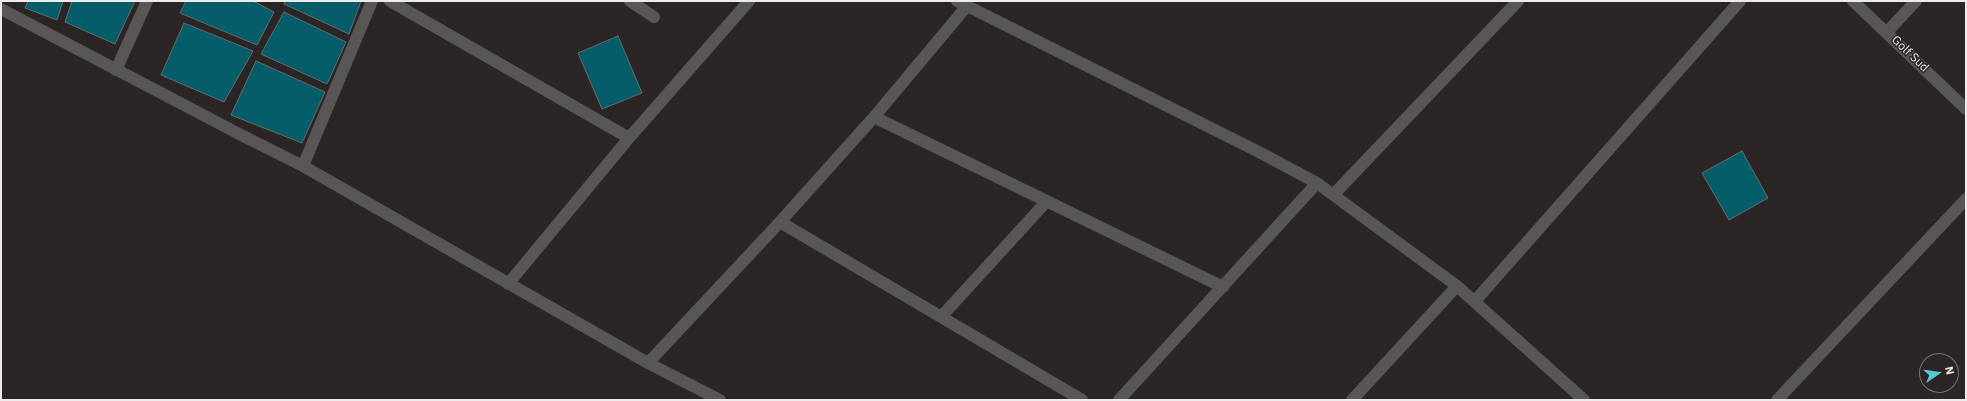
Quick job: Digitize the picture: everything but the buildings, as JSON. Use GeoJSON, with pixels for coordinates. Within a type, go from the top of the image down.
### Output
{"type":"FeatureCollection","features":[{"type":"Feature","properties":{"kind":"street"},"geometry":{"type":"LineString","coordinates":[[116,70],[147,1]]}},
{"type":"Feature","properties":{"kind":"street"},"geometry":{"type":"LineString","coordinates":[[303,166],[372,1]]}},
{"type":"Feature","properties":{"kind":"street"},"geometry":{"type":"LineString","coordinates":[[390,1],[629,138]]}},
{"type":"Feature","properties":{"kind":"street"},"geometry":{"type":"LineString","coordinates":[[630,1],[654,17]]}},
{"type":"Feature","properties":{"kind":"street"},"geometry":{"type":"LineString","coordinates":[[508,284],[629,138],[749,1]]}},
{"type":"Feature","properties":{"kind":"street"},"geometry":{"type":"LineString","coordinates":[[1334,194],[1518,1]]}},
{"type":"Feature","properties":{"kind":"street"},"geometry":{"type":"LineString","coordinates":[[1475,301],[1740,1]]}},
{"type":"Feature","properties":{"kind":"street","name":"Golf Sud"},"geometry":{"type":"LineString","coordinates":[[1853,1],[1966,109]]}},
{"type":"Feature","properties":{"kind":"street"},"geometry":{"type":"LineString","coordinates":[[1887,32],[1916,1]]}},
{"type":"Feature","properties":{"kind":"street"},"geometry":{"type":"LineString","coordinates":[[648,363],[780,222],[874,117],[962,4],[1259,152],[1317,183],[1334,194],[1457,286],[1584,400]]}},
{"type":"Feature","properties":{"kind":"street"},"geometry":{"type":"LineString","coordinates":[[1,9],[303,166],[648,363],[720,400]]}},
{"type":"Feature","properties":{"kind":"street"},"geometry":{"type":"LineString","coordinates":[[874,117],[1223,287]]}},
{"type":"Feature","properties":{"kind":"street"},"geometry":{"type":"LineString","coordinates":[[1119,400],[1317,183]]}},
{"type":"Feature","properties":{"kind":"street"},"geometry":{"type":"LineString","coordinates":[[1777,400],[1966,199]]}},
{"type":"Feature","properties":{"kind":"street"},"geometry":{"type":"LineString","coordinates":[[941,317],[1046,202]]}},
{"type":"Feature","properties":{"kind":"street"},"geometry":{"type":"LineString","coordinates":[[780,222],[1082,400]]}},
{"type":"Feature","properties":{"kind":"street"},"geometry":{"type":"LineString","coordinates":[[1352,400],[1457,286]]}}]}
